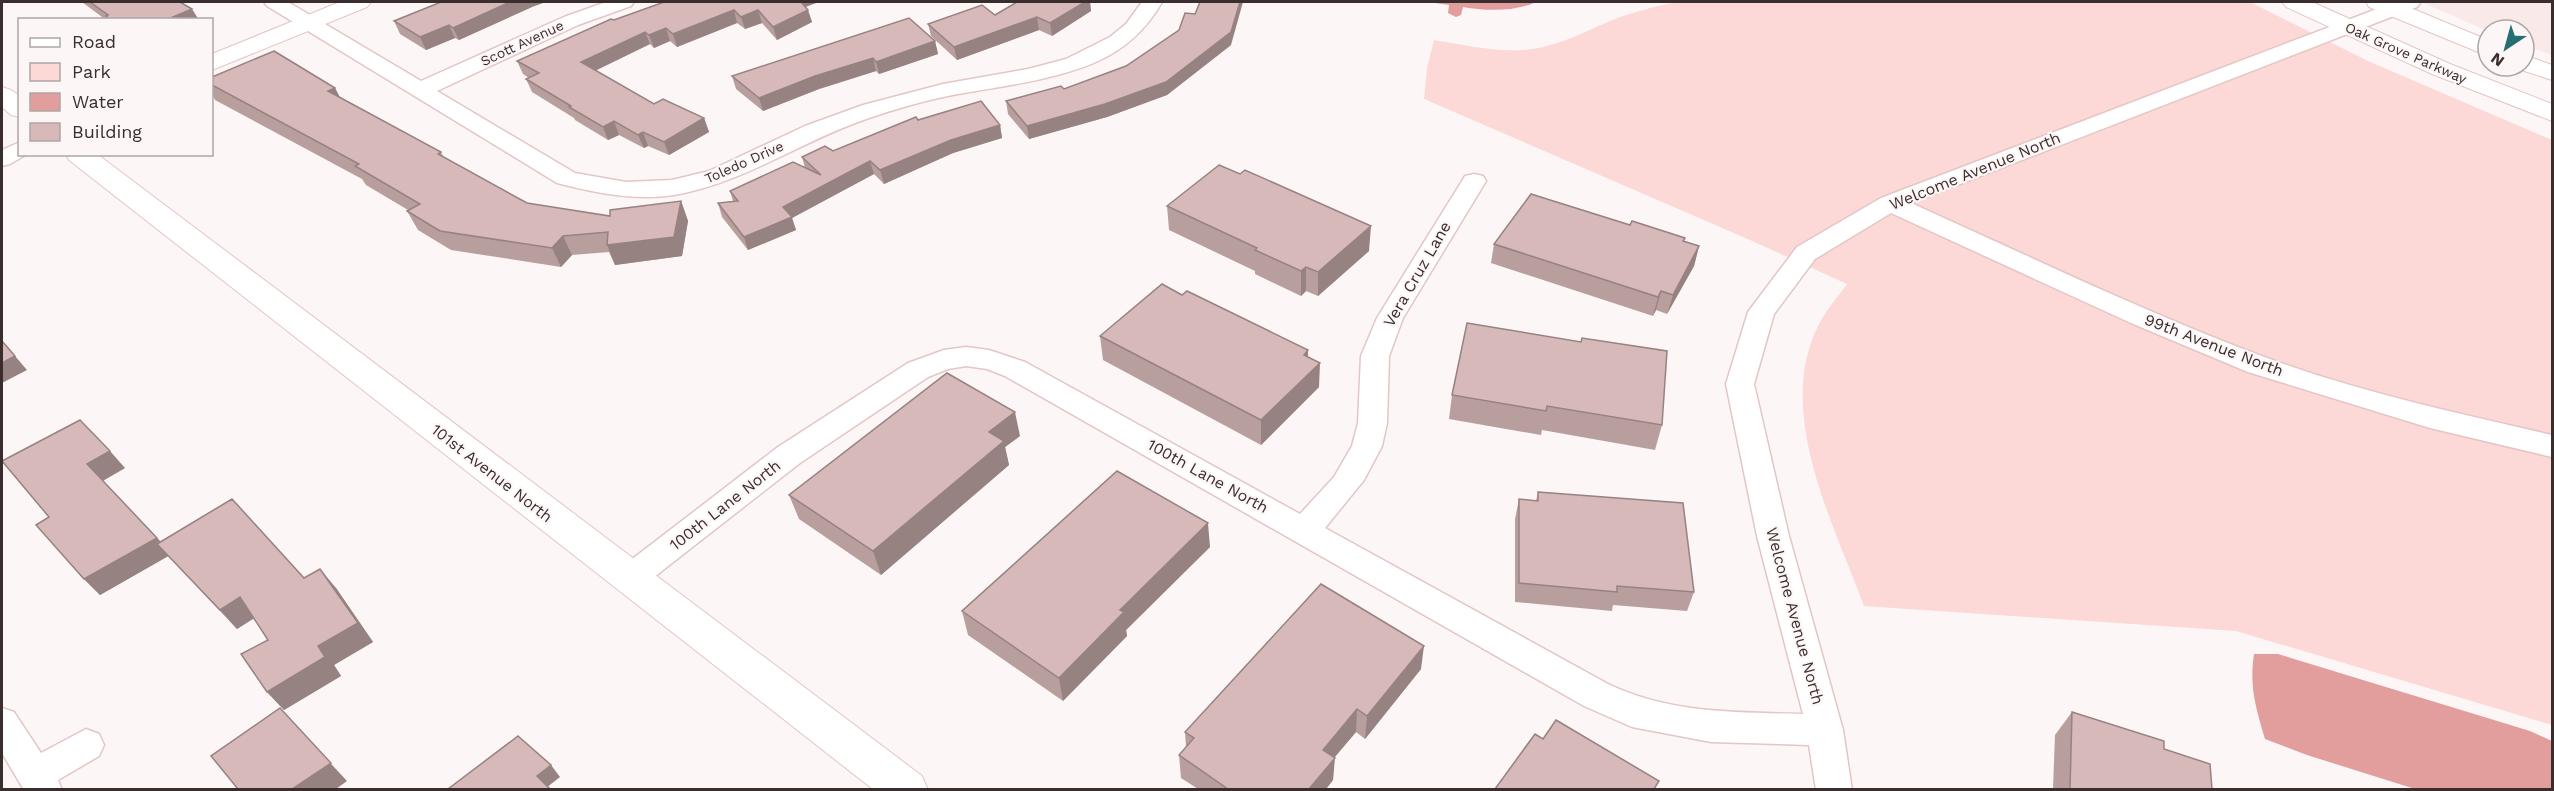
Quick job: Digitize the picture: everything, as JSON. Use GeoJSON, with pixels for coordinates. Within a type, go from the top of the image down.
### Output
{"type":"FeatureCollection","features":[{"type":"Feature","properties":{"kind":"street","name":"Toledo Drive"},"geometry":{"type":"LineString","coordinates":[[274,2],[566,178],[596,186],[654,190],[687,185],[715,177],[805,134],[884,106],[961,86],[1063,68],[1110,47],[1127,35],[1146,13],[1152,2]]}},
{"type":"Feature","properties":{"kind":"street"},"geometry":{"type":"LineString","coordinates":[[213,63],[359,2]]}},
{"type":"Feature","properties":{"kind":"street","name":"Scott Avenue"},"geometry":{"type":"LineString","coordinates":[[421,90],[571,21],[624,2]]}},
{"type":"Feature","properties":{"kind":"street","name":"Oak Grove Parkway"},"geometry":{"type":"LineString","coordinates":[[2294,2],[2441,69],[2553,113]]}},
{"type":"Feature","properties":{"kind":"street"},"geometry":{"type":"LineString","coordinates":[[2394,5],[2476,43]]}},
{"type":"Feature","properties":{"kind":"street","name":"Welcome Avenue North"},"geometry":{"type":"LineString","coordinates":[[1834,789],[1824,730],[1773,536],[1740,384],[1761,312],[1806,253],[1890,203],[2346,27],[2394,5]]}},
{"type":"Feature","properties":{"kind":"street"},"geometry":{"type":"LineString","coordinates":[[2536,67],[2553,73]]}},
{"type":"Feature","properties":{"kind":"street"},"geometry":{"type":"LineString","coordinates":[[2,95],[18,107]]}},
{"type":"Feature","properties":{"kind":"street"},"geometry":{"type":"LineString","coordinates":[[2,146],[18,142]]}},
{"type":"Feature","properties":{"kind":"street"},"geometry":{"type":"LineString","coordinates":[[2,159],[18,150]]}},
{"type":"Feature","properties":{"kind":"street","name":"101st Avenue North"},"geometry":{"type":"LineString","coordinates":[[82,156],[629,579],[906,789]]}},
{"type":"Feature","properties":{"kind":"street","name":"Vera Cruz Lane"},"geometry":{"type":"LineString","coordinates":[[1305,530],[1346,484],[1362,458],[1371,431],[1374,360],[1381,339],[1390,318],[1474,181]]}},
{"type":"Feature","properties":{"kind":"street","name":"99th Avenue North"},"geometry":{"type":"LineString","coordinates":[[1890,203],[2140,317],[2258,365],[2430,418],[2553,446]]}},
{"type":"Feature","properties":{"kind":"street","name":"100th Lane North"},"geometry":{"type":"LineString","coordinates":[[629,579],[789,455],[918,370],[937,361],[956,356],[978,357],[1015,369],[1596,695],[1632,712],[1711,727],[1824,730]]}},
{"type":"Feature","properties":{"kind":"street"},"geometry":{"type":"LineString","coordinates":[[2,723],[39,782],[86,745]]}},
{"type":"Feature","properties":{"kind":"shaded area"},"geometry":{"type":"Polygon","coordinates":[[[2421,2],[2552,2],[2552,55],[2536,49],[2536,18],[2476,18],[2476,26],[2421,2]]]}},
{"type":"Feature","properties":{"kind":"green space"},"geometry":{"type":"Polygon","coordinates":[[[1681,2],[2250,2],[2368,61],[2552,140],[2552,725],[2236,631],[1864,606],[1824,503],[1813,467],[1805,431],[1803,395],[1806,360],[1818,326],[1847,284],[1424,99],[1427,68],[1434,40],[1490,49],[1533,49],[1565,41],[1631,13],[1681,2]]]}},
{"type":"Feature","properties":{"kind":"water"},"geometry":{"type":"Polygon","coordinates":[[[1428,2],[1536,2],[1519,8],[1500,10],[1463,7],[1461,15],[1456,17],[1448,13],[1449,5],[1428,2]]]}},
{"type":"Feature","properties":{"kind":"water"},"geometry":{"type":"Polygon","coordinates":[[[2254,654],[2278,654],[2530,731],[2552,741],[2552,789],[2415,789],[2307,755],[2265,739],[2253,687],[2254,654]]]}},
{"type":"Feature","properties":{"kind":"building"},"geometry":{"type":"Polygon","coordinates":[[[90,2],[180,2],[192,9],[171,18],[108,18],[106,16],[108,15],[90,2]]]}},
{"type":"Feature","properties":{"kind":"building"},"geometry":{"type":"Polygon","coordinates":[[[441,2],[510,2],[453,28],[449,25],[420,37],[394,21],[441,2]]]}},
{"type":"Feature","properties":{"kind":"building"},"geometry":{"type":"Polygon","coordinates":[[[664,2],[801,2],[808,10],[773,27],[758,10],[741,17],[734,10],[673,34],[666,28],[649,35],[645,32],[581,62],[654,104],[663,99],[704,118],[664,142],[643,132],[638,135],[614,121],[603,127],[526,79],[539,73],[517,61],[611,19],[614,20],[664,2]]]}},
{"type":"Feature","properties":{"kind":"building"},"geometry":{"type":"Polygon","coordinates":[[[1017,2],[1085,2],[1050,23],[1037,17],[954,47],[928,24],[982,5],[995,15],[1017,2]]]}},
{"type":"Feature","properties":{"kind":"building"},"geometry":{"type":"Polygon","coordinates":[[[1200,2],[1240,2],[1231,32],[1166,82],[1105,104],[1027,126],[1006,101],[1061,86],[1064,89],[1126,66],[1179,30],[1185,13],[1195,14],[1200,2]]]}},
{"type":"Feature","properties":{"kind":"building"},"geometry":{"type":"Polygon","coordinates":[[[909,18],[935,41],[876,62],[873,58],[815,76],[759,98],[732,76],[909,18]]]}},
{"type":"Feature","properties":{"kind":"building"},"geometry":{"type":"Polygon","coordinates":[[[274,51],[335,88],[328,91],[441,152],[438,154],[527,203],[610,216],[610,210],[681,201],[674,237],[607,245],[608,232],[563,236],[552,248],[440,231],[407,211],[420,204],[355,166],[359,164],[213,86],[213,77],[274,51]]]}},
{"type":"Feature","properties":{"kind":"building"},"geometry":{"type":"Polygon","coordinates":[[[981,101],[1000,125],[951,140],[880,170],[870,161],[783,207],[792,217],[744,237],[718,203],[738,201],[730,191],[793,162],[821,175],[802,157],[825,146],[833,151],[916,117],[918,120],[981,101]]]}},
{"type":"Feature","properties":{"kind":"building"},"geometry":{"type":"Polygon","coordinates":[[[1219,165],[1240,174],[1245,170],[1371,226],[1318,272],[1306,267],[1301,271],[1167,206],[1219,165]]]}},
{"type":"Feature","properties":{"kind":"building"},"geometry":{"type":"Polygon","coordinates":[[[1531,194],[1630,225],[1632,221],[1685,238],[1683,241],[1699,246],[1673,295],[1661,291],[1658,297],[1494,244],[1531,194]]]}},
{"type":"Feature","properties":{"kind":"building"},"geometry":{"type":"Polygon","coordinates":[[[1162,284],[1182,295],[1187,291],[1308,350],[1304,355],[1320,363],[1261,420],[1100,336],[1162,284]]]}},
{"type":"Feature","properties":{"kind":"building"},"geometry":{"type":"Polygon","coordinates":[[[1467,323],[1581,342],[1582,338],[1667,351],[1662,425],[1547,406],[1546,411],[1452,395],[1467,323]]]}},
{"type":"Feature","properties":{"kind":"building"},"geometry":{"type":"Polygon","coordinates":[[[2,341],[15,356],[2,363],[2,341]]]}},
{"type":"Feature","properties":{"kind":"building"},"geometry":{"type":"Polygon","coordinates":[[[947,373],[1015,412],[989,432],[1004,441],[873,551],[789,495],[947,373]]]}},
{"type":"Feature","properties":{"kind":"building"},"geometry":{"type":"Polygon","coordinates":[[[80,420],[110,451],[87,464],[157,538],[84,579],[36,525],[49,517],[2,461],[80,420]]]}},
{"type":"Feature","properties":{"kind":"building"},"geometry":{"type":"Polygon","coordinates":[[[1117,471],[1208,523],[1120,610],[1124,612],[1059,678],[962,611],[1117,471]]]}},
{"type":"Feature","properties":{"kind":"building"},"geometry":{"type":"Polygon","coordinates":[[[1538,492],[1683,503],[1694,592],[1617,586],[1617,592],[1519,583],[1519,499],[1538,501],[1538,492]]]}},
{"type":"Feature","properties":{"kind":"building"},"geometry":{"type":"Polygon","coordinates":[[[232,499],[304,578],[320,569],[358,623],[318,646],[325,657],[267,692],[241,654],[268,640],[240,597],[220,610],[157,544],[232,499]]]}},
{"type":"Feature","properties":{"kind":"building"},"geometry":{"type":"Polygon","coordinates":[[[1321,584],[1424,646],[1367,716],[1357,709],[1323,750],[1335,758],[1309,789],[1228,789],[1179,755],[1194,738],[1185,732],[1321,584]]]}},
{"type":"Feature","properties":{"kind":"building"},"geometry":{"type":"Polygon","coordinates":[[[280,708],[331,763],[292,789],[238,789],[211,756],[280,708]]]}},
{"type":"Feature","properties":{"kind":"building"},"geometry":{"type":"Polygon","coordinates":[[[2072,712],[2164,741],[2164,749],[2210,764],[2212,789],[2070,789],[2072,712]]]}},
{"type":"Feature","properties":{"kind":"building"},"geometry":{"type":"Polygon","coordinates":[[[1556,720],[1659,781],[1654,789],[1495,789],[1535,734],[1543,739],[1556,720]]]}},
{"type":"Feature","properties":{"kind":"building"},"geometry":{"type":"Polygon","coordinates":[[[518,736],[551,765],[537,776],[550,789],[448,789],[518,736]]]}}]}
